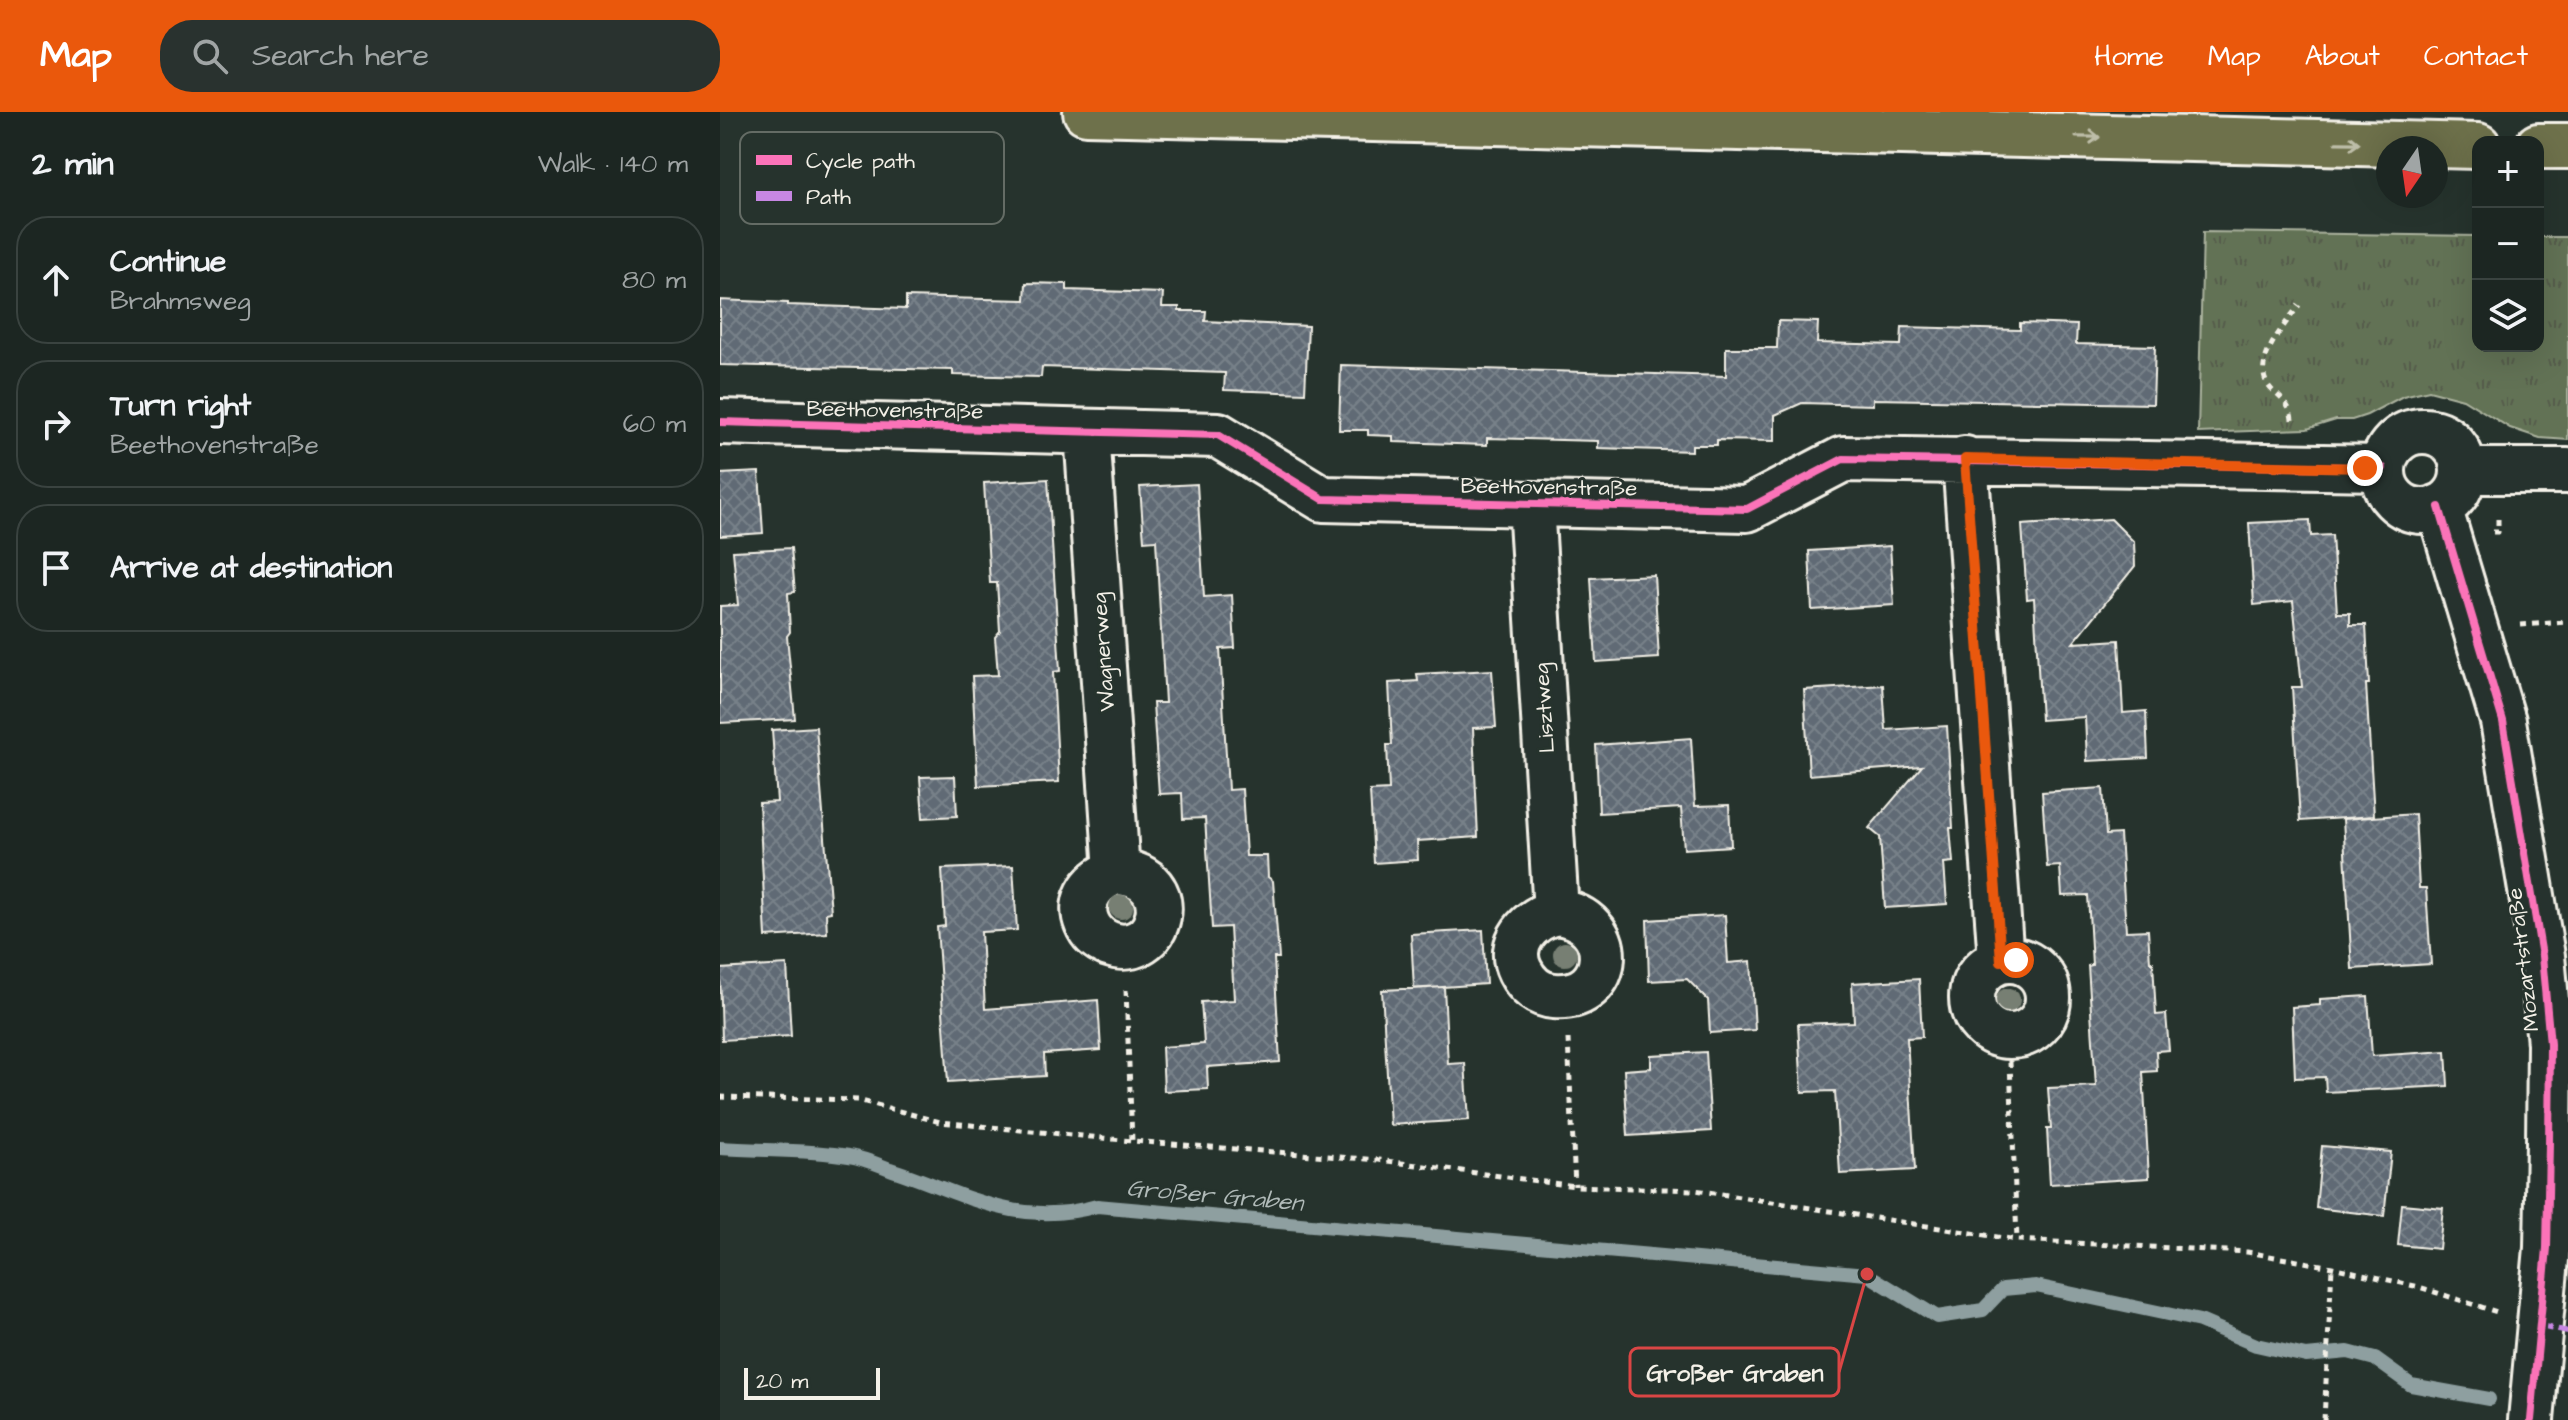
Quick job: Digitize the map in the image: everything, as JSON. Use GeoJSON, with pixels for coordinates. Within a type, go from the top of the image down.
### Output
{"type":"FeatureCollection","features":[{"type":"Feature","properties":{"kind":"highway"},"geometry":{"type":"LineString","coordinates":[[1086,112],[2472,146]]}},
{"type":"Feature","properties":{"kind":"highway"},"geometry":{"type":"LineString","coordinates":[[2544,146],[2568,146]]}},
{"type":"Feature","properties":{"kind":"street","name":"Beethovenstraße"},"geometry":{"type":"LineString","coordinates":[[720,422],[1218,435],[1323,499],[1747,509],[1843,459],[2383,468]]}},
{"type":"Feature","properties":{"kind":"street","name":"Wagnerweg"},"geometry":{"type":"LineString","coordinates":[[1087,432],[1117,872],[1105,875],[1094,884],[1087,894],[1084,907],[1086,920],[1101,940],[1124,946]]}},
{"type":"Feature","properties":{"kind":"street"},"geometry":{"type":"LineString","coordinates":[[2431,432],[2454,445],[2463,471],[2460,486],[2452,499],[2426,511],[2412,510],[2390,494],[2384,481],[2383,468],[2386,455],[2404,435],[2431,432]]}},
{"type":"Feature","properties":{"kind":"street"},"geometry":{"type":"LineString","coordinates":[[1965,459],[2001,961],[2016,960],[2030,965],[2041,975],[2047,989],[2048,1003],[2043,1018],[2034,1029],[2009,1037]]}},
{"type":"Feature","properties":{"kind":"street"},"geometry":{"type":"LineString","coordinates":[[2463,471],[2568,471]]}},
{"type":"Feature","properties":{"kind":"street","name":"Lisztweg"},"geometry":{"type":"LineString","coordinates":[[1531,504],[1556,912]]}},
{"type":"Feature","properties":{"kind":"street","name":"Mozartstraße"},"geometry":{"type":"LineString","coordinates":[[2439,507],[2503,721],[2542,956],[2550,1044],[2547,1248],[2531,1420]]}},
{"type":"Feature","properties":{"kind":"street"},"geometry":{"type":"LineString","coordinates":[[1556,912],[1573,913],[1587,922],[1598,935],[1602,951],[1601,968],[1593,982],[1579,993],[1566,997],[1548,996],[1535,990],[1524,979],[1516,951],[1529,924],[1541,915],[1556,912]]}},
{"type":"Feature","properties":{"kind":"path"},"geometry":{"type":"LineString","coordinates":[[2292,427],[2293,416],[2288,406],[2266,384],[2263,369],[2268,350],[2299,305]]}},
{"type":"Feature","properties":{"kind":"path"},"geometry":{"type":"LineString","coordinates":[[2517,626],[2568,622]]}},
{"type":"Feature","properties":{"kind":"path"},"geometry":{"type":"LineString","coordinates":[[1124,946],[1132,1141]]}},
{"type":"Feature","properties":{"kind":"path"},"geometry":{"type":"LineString","coordinates":[[1566,997],[1575,1186]]}},
{"type":"Feature","properties":{"kind":"path"},"geometry":{"type":"LineString","coordinates":[[2009,1037],[2017,1240]]}},
{"type":"Feature","properties":{"kind":"path"},"geometry":{"type":"LineString","coordinates":[[720,1097],[858,1100],[940,1122],[1379,1160],[1575,1186],[1695,1190],[2017,1240],[2247,1252],[2419,1287],[2540,1326]]}},
{"type":"Feature","properties":{"kind":"path"},"geometry":{"type":"LineString","coordinates":[[2324,1420],[2332,1267]]}},
{"type":"Feature","properties":{"kind":"green space"},"geometry":{"type":"Polygon","coordinates":[[[2203,232],[2472,236],[2472,352],[2544,352],[2544,237],[2568,237],[2568,440],[2540,438],[2510,428],[2463,399],[2429,390],[2403,396],[2352,420],[2336,420],[2307,429],[2198,433],[2203,232]]]}},
{"type":"Feature","properties":{"kind":"building"},"geometry":{"type":"Polygon","coordinates":[[[1026,283],[1067,284],[1067,290],[1163,293],[1162,307],[1179,307],[1179,311],[1206,311],[1205,321],[1308,326],[1305,393],[1224,390],[1225,373],[1042,367],[1041,377],[953,375],[953,370],[720,365],[720,300],[906,309],[906,297],[1025,300],[1026,283]]]}},
{"type":"Feature","properties":{"kind":"building"},"geometry":{"type":"Polygon","coordinates":[[[1778,321],[1818,322],[1817,343],[1901,345],[1902,327],[2020,330],[2020,323],[2077,325],[2076,344],[2155,346],[2153,404],[1873,399],[1873,405],[1802,403],[1775,415],[1775,441],[1717,440],[1717,445],[1692,445],[1692,451],[1598,448],[1598,441],[1487,438],[1487,445],[1393,442],[1393,436],[1368,435],[1368,430],[1339,430],[1341,365],[1726,376],[1726,348],[1777,348],[1778,321]]]}},
{"type":"Feature","properties":{"kind":"building"},"geometry":{"type":"Polygon","coordinates":[[[759,472],[763,533],[720,536],[720,474],[759,472]]]}},
{"type":"Feature","properties":{"kind":"building"},"geometry":{"type":"Polygon","coordinates":[[[1048,479],[1060,671],[1053,672],[1059,782],[978,786],[972,676],[998,675],[995,637],[1000,631],[997,583],[990,583],[984,483],[1048,479]]]}},
{"type":"Feature","properties":{"kind":"building"},"geometry":{"type":"Polygon","coordinates":[[[1197,484],[1204,597],[1232,595],[1235,648],[1220,649],[1228,790],[1242,789],[1246,856],[1267,856],[1268,877],[1273,881],[1279,958],[1274,958],[1280,1062],[1207,1067],[1208,1089],[1164,1091],[1162,1047],[1204,1044],[1201,1002],[1234,1000],[1230,927],[1212,928],[1205,818],[1183,819],[1182,793],[1159,794],[1153,703],[1165,703],[1156,540],[1144,541],[1140,487],[1197,484]]]}},
{"type":"Feature","properties":{"kind":"building"},"geometry":{"type":"Polygon","coordinates":[[[2111,519],[2134,542],[2135,566],[2073,643],[2119,640],[2123,713],[2146,711],[2148,758],[2087,761],[2085,717],[2041,720],[2034,598],[2027,599],[2022,525],[2111,519]]]}},
{"type":"Feature","properties":{"kind":"building"},"geometry":{"type":"Polygon","coordinates":[[[2310,520],[2311,536],[2332,535],[2337,613],[2350,613],[2350,625],[2366,625],[2369,684],[2366,684],[2374,816],[2300,821],[2292,687],[2302,687],[2293,601],[2254,605],[2249,523],[2310,520]]]}},
{"type":"Feature","properties":{"kind":"building"},"geometry":{"type":"Polygon","coordinates":[[[1890,546],[1894,605],[1812,610],[1809,551],[1890,546]]]}},
{"type":"Feature","properties":{"kind":"building"},"geometry":{"type":"Polygon","coordinates":[[[791,548],[795,592],[788,593],[790,632],[787,636],[795,719],[720,723],[720,606],[738,605],[733,551],[791,548]]]}},
{"type":"Feature","properties":{"kind":"building"},"geometry":{"type":"Polygon","coordinates":[[[1654,575],[1659,658],[1596,662],[1591,578],[1654,575]]]}},
{"type":"Feature","properties":{"kind":"building"},"geometry":{"type":"Polygon","coordinates":[[[1492,670],[1496,727],[1473,728],[1478,837],[1417,841],[1418,860],[1374,863],[1370,791],[1389,790],[1387,745],[1392,745],[1389,683],[1418,681],[1417,674],[1492,670]]]}},
{"type":"Feature","properties":{"kind":"building"},"geometry":{"type":"Polygon","coordinates":[[[1883,685],[1886,730],[1947,726],[1953,862],[1944,863],[1947,904],[1885,908],[1880,837],[1869,828],[1922,766],[1809,775],[1804,690],[1883,685]]]}},
{"type":"Feature","properties":{"kind":"building"},"geometry":{"type":"Polygon","coordinates":[[[816,727],[831,912],[826,913],[827,933],[766,937],[759,803],[777,802],[772,730],[816,727]]]}},
{"type":"Feature","properties":{"kind":"building"},"geometry":{"type":"Polygon","coordinates":[[[1691,738],[1695,806],[1729,805],[1731,846],[1684,849],[1681,808],[1599,813],[1596,745],[1691,738]]]}},
{"type":"Feature","properties":{"kind":"building"},"geometry":{"type":"Polygon","coordinates":[[[955,776],[957,816],[923,818],[920,777],[955,776]]]}},
{"type":"Feature","properties":{"kind":"building"},"geometry":{"type":"Polygon","coordinates":[[[2103,788],[2106,835],[2120,834],[2126,931],[2148,930],[2156,1015],[2166,1014],[2169,1050],[2156,1051],[2157,1071],[2143,1072],[2149,1178],[2050,1184],[2048,1088],[2096,1086],[2088,966],[2092,965],[2088,895],[2062,896],[2060,866],[2047,867],[2042,792],[2103,788]]]}},
{"type":"Feature","properties":{"kind":"building"},"geometry":{"type":"Polygon","coordinates":[[[2415,814],[2419,888],[2426,888],[2431,964],[2352,969],[2343,819],[2415,814]]]}},
{"type":"Feature","properties":{"kind":"building"},"geometry":{"type":"Polygon","coordinates":[[[1013,866],[1017,930],[981,932],[985,1009],[1098,1000],[1101,1050],[1044,1054],[1045,1076],[948,1082],[937,927],[945,926],[942,869],[1013,866]]]}},
{"type":"Feature","properties":{"kind":"building"},"geometry":{"type":"Polygon","coordinates":[[[1725,915],[1728,963],[1751,961],[1755,1030],[1710,1033],[1708,1000],[1687,979],[1649,981],[1647,920],[1725,915]]]}},
{"type":"Feature","properties":{"kind":"building"},"geometry":{"type":"Polygon","coordinates":[[[1483,930],[1486,984],[1414,989],[1411,934],[1483,930]]]}},
{"type":"Feature","properties":{"kind":"building"},"geometry":{"type":"Polygon","coordinates":[[[787,965],[791,1036],[722,1040],[720,969],[787,965]]]}},
{"type":"Feature","properties":{"kind":"building"},"geometry":{"type":"Polygon","coordinates":[[[1919,979],[1922,1037],[1907,1038],[1915,1170],[1840,1174],[1835,1091],[1802,1092],[1798,1024],[1854,1022],[1852,983],[1919,979]]]}},
{"type":"Feature","properties":{"kind":"building"},"geometry":{"type":"Polygon","coordinates":[[[1444,987],[1448,1064],[1465,1063],[1469,1120],[1390,1125],[1382,990],[1444,987]]]}},
{"type":"Feature","properties":{"kind":"building"},"geometry":{"type":"Polygon","coordinates":[[[2368,996],[2372,1056],[2446,1051],[2448,1086],[2326,1092],[2325,1077],[2295,1078],[2292,1007],[2320,1005],[2320,999],[2368,996]]]}},
{"type":"Feature","properties":{"kind":"building"},"geometry":{"type":"Polygon","coordinates":[[[1706,1052],[1711,1131],[1628,1136],[1624,1070],[1651,1068],[1651,1055],[1706,1052]]]}},
{"type":"Feature","properties":{"kind":"building"},"geometry":{"type":"Polygon","coordinates":[[[2322,1146],[2391,1152],[2384,1216],[2316,1208],[2322,1146]]]}},
{"type":"Feature","properties":{"kind":"building"},"geometry":{"type":"Polygon","coordinates":[[[2402,1204],[2443,1208],[2439,1249],[2398,1245],[2402,1204]]]}},
{"type":"Feature","properties":{"kind":"waterway","name":"Großer Graben"},"geometry":{"type":"LineString","coordinates":[[720,1148],[817,1152],[854,1157],[966,1197],[1016,1211],[1068,1212],[1097,1206],[1867,1274],[1937,1317],[1983,1310],[2003,1289],[2036,1286],[2200,1321],[2256,1345],[2306,1356],[2348,1352],[2375,1359],[2411,1385],[2489,1399]]}},
{"type":"Feature","properties":{"kind":"marked path"},"geometry":{"type":"LineString","coordinates":[[2540,1326],[2568,1332]]}},
{"type":"Feature","properties":{"kind":"cycle path"},"geometry":{"type":"LineString","coordinates":[[720,422],[1218,435],[1323,499],[1747,509],[1843,459],[2383,468]]}},
{"type":"Feature","properties":{"kind":"cycle path"},"geometry":{"type":"LineString","coordinates":[[2439,507],[2503,721],[2542,956],[2550,1044],[2547,1248],[2531,1420]]}},
{"type":"Feature","properties":{"kind":"place","name":"Großer Graben"},"geometry":{"type":"Point","coordinates":[1867,1274]}},
{"type":"Feature","properties":{"kind":"route"},"geometry":{"type":"LineString","coordinates":[[2016,960],[2001,961],[1965,459],[2365,468]]}}]}
